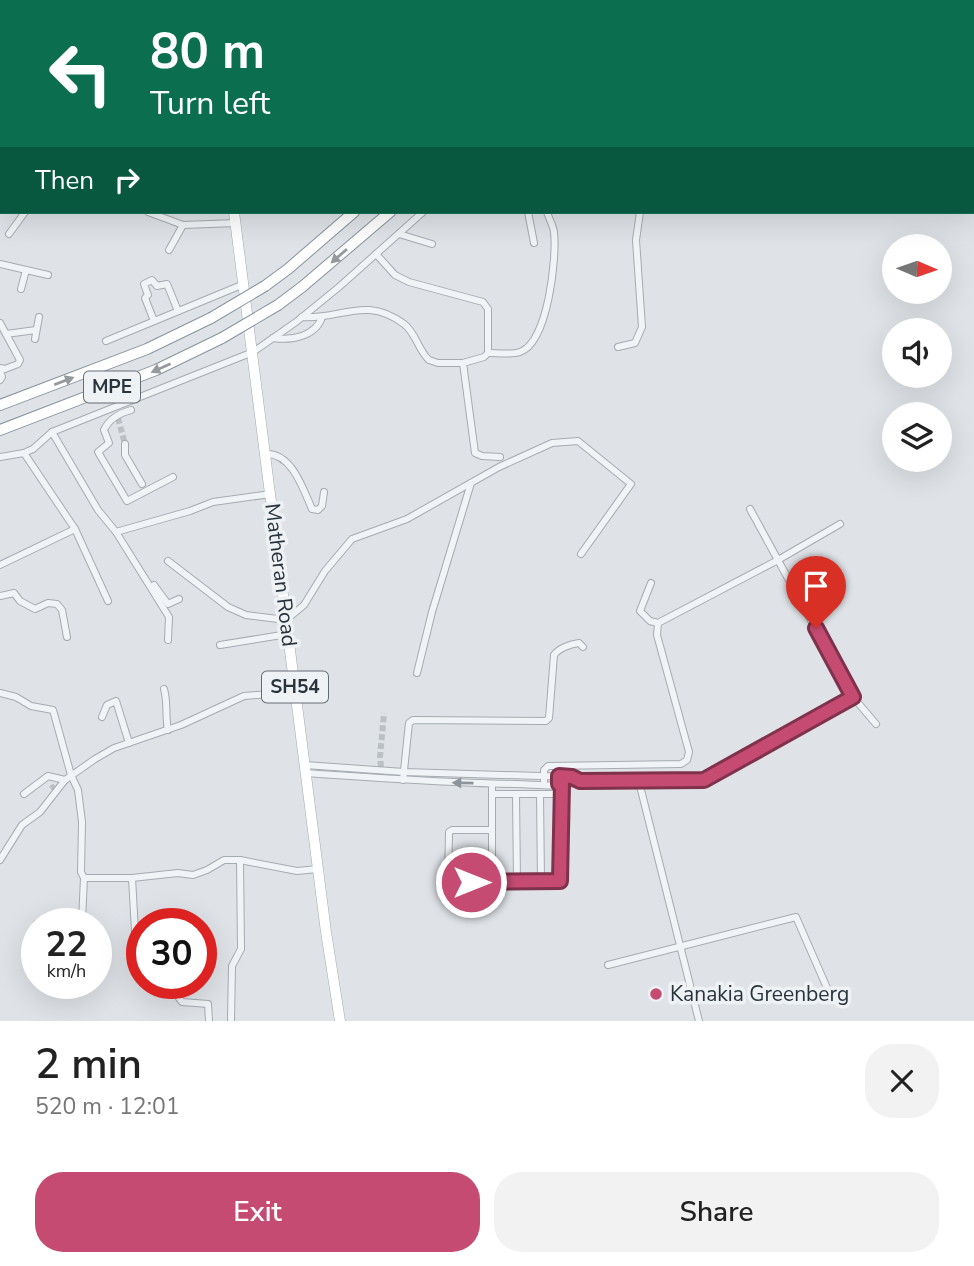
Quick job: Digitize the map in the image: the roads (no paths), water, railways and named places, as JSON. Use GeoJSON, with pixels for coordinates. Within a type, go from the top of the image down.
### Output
{"type":"FeatureCollection","features":[{"type":"Feature","properties":{"kind":"highway","name":"MPE"},"geometry":{"type":"LineString","coordinates":[[0,405],[147,349],[211,318],[288,269],[352,214]]}},
{"type":"Feature","properties":{"kind":"highway","name":"MPE"},"geometry":{"type":"LineString","coordinates":[[0,430],[156,370],[222,338],[278,305],[388,214]]}},
{"type":"Feature","properties":{"kind":"main road","name":"Matheran Road"},"geometry":{"type":"LineString","coordinates":[[235,217],[318,869],[340,1021]]}},
{"type":"Feature","properties":{"kind":"street"},"geometry":{"type":"LineString","coordinates":[[9,234],[24,214]]}},
{"type":"Feature","properties":{"kind":"street"},"geometry":{"type":"LineString","coordinates":[[153,214],[183,225],[235,217]]}},
{"type":"Feature","properties":{"kind":"street"},"geometry":{"type":"LineString","coordinates":[[174,214],[174,222]]}},
{"type":"Feature","properties":{"kind":"street"},"geometry":{"type":"LineString","coordinates":[[173,477],[127,501],[98,452],[109,443],[105,427],[117,414],[253,352],[302,317],[421,214]]}},
{"type":"Feature","properties":{"kind":"street"},"geometry":{"type":"LineString","coordinates":[[528,214],[534,243]]}},
{"type":"Feature","properties":{"kind":"street"},"geometry":{"type":"LineString","coordinates":[[302,317],[322,317],[346,310],[373,309],[405,324],[429,360],[463,363],[488,354],[521,352],[527,348],[540,328],[547,307],[553,276],[554,230],[548,214]]}},
{"type":"Feature","properties":{"kind":"street"},"geometry":{"type":"LineString","coordinates":[[618,347],[635,343],[642,327],[636,240],[640,214]]}},
{"type":"Feature","properties":{"kind":"street"},"geometry":{"type":"LineString","coordinates":[[169,250],[183,225]]}},
{"type":"Feature","properties":{"kind":"street"},"geometry":{"type":"LineString","coordinates":[[399,234],[432,244]]}},
{"type":"Feature","properties":{"kind":"street"},"geometry":{"type":"LineString","coordinates":[[376,254],[395,275],[409,282],[483,302],[488,309],[488,354]]}},
{"type":"Feature","properties":{"kind":"street"},"geometry":{"type":"LineString","coordinates":[[0,264],[48,275]]}},
{"type":"Feature","properties":{"kind":"street"},"geometry":{"type":"LineString","coordinates":[[21,289],[26,270]]}},
{"type":"Feature","properties":{"kind":"street"},"geometry":{"type":"LineString","coordinates":[[154,321],[145,298],[148,295],[144,285],[152,280],[157,286],[167,284],[178,311]]}},
{"type":"Feature","properties":{"kind":"street"},"geometry":{"type":"LineString","coordinates":[[106,341],[244,284]]}},
{"type":"Feature","properties":{"kind":"street"},"geometry":{"type":"LineString","coordinates":[[35,339],[39,317]]}},
{"type":"Feature","properties":{"kind":"street"},"geometry":{"type":"LineString","coordinates":[[273,338],[291,338],[315,330],[322,317]]}},
{"type":"Feature","properties":{"kind":"street"},"geometry":{"type":"LineString","coordinates":[[0,323],[20,360],[0,369],[0,380]]}},
{"type":"Feature","properties":{"kind":"street"},"geometry":{"type":"LineString","coordinates":[[6,334],[36,330]]}},
{"type":"Feature","properties":{"kind":"street"},"geometry":{"type":"LineString","coordinates":[[463,363],[475,453],[499,457]]}},
{"type":"Feature","properties":{"kind":"street"},"geometry":{"type":"LineString","coordinates":[[0,457],[33,449],[52,432],[131,410]]}},
{"type":"Feature","properties":{"kind":"street"},"geometry":{"type":"LineString","coordinates":[[52,432],[98,510],[116,532],[161,600],[169,617],[168,640]]}},
{"type":"Feature","properties":{"kind":"street"},"geometry":{"type":"LineString","coordinates":[[168,561],[228,607],[251,616],[286,620],[304,605],[325,571],[352,539],[407,519],[499,467],[552,443],[578,441],[631,484],[581,554]]}},
{"type":"Feature","properties":{"kind":"street"},"geometry":{"type":"LineString","coordinates":[[125,444],[125,455],[142,484]]}},
{"type":"Feature","properties":{"kind":"street"},"geometry":{"type":"LineString","coordinates":[[24,453],[75,529],[107,601]]}},
{"type":"Feature","properties":{"kind":"street"},"geometry":{"type":"LineString","coordinates":[[266,454],[281,456],[287,461],[312,509],[318,510],[322,506],[324,492]]}},
{"type":"Feature","properties":{"kind":"street"},"geometry":{"type":"LineString","coordinates":[[417,673],[432,612],[471,483]]}},
{"type":"Feature","properties":{"kind":"street"},"geometry":{"type":"LineString","coordinates":[[116,532],[213,502],[271,494]]}},
{"type":"Feature","properties":{"kind":"street"},"geometry":{"type":"LineString","coordinates":[[750,509],[853,697],[876,724]]}},
{"type":"Feature","properties":{"kind":"street"},"geometry":{"type":"LineString","coordinates":[[651,583],[640,611],[650,621],[658,623],[840,524]]}},
{"type":"Feature","properties":{"kind":"street"},"geometry":{"type":"LineString","coordinates":[[0,565],[75,529]]}},
{"type":"Feature","properties":{"kind":"street"},"geometry":{"type":"LineString","coordinates":[[147,576],[152,586]]}},
{"type":"Feature","properties":{"kind":"street"},"geometry":{"type":"LineString","coordinates":[[0,596],[15,593],[20,601],[35,610],[48,603],[57,604],[62,610],[66,637]]}},
{"type":"Feature","properties":{"kind":"street"},"geometry":{"type":"LineString","coordinates":[[161,600],[170,605],[179,599]]}},
{"type":"Feature","properties":{"kind":"street"},"geometry":{"type":"LineString","coordinates":[[544,781],[545,768],[548,765],[681,764],[687,760],[689,752],[657,635],[658,623]]}},
{"type":"Feature","properties":{"kind":"street"},"geometry":{"type":"LineString","coordinates":[[220,645],[288,634]]}},
{"type":"Feature","properties":{"kind":"street"},"geometry":{"type":"LineString","coordinates":[[403,776],[409,723],[413,720],[546,721],[549,718],[554,655],[574,644],[579,643],[583,647]]}},
{"type":"Feature","properties":{"kind":"street"},"geometry":{"type":"LineString","coordinates":[[164,689],[168,702],[168,730]]}},
{"type":"Feature","properties":{"kind":"street"},"geometry":{"type":"LineString","coordinates":[[55,786],[94,759],[244,696],[296,692]]}},
{"type":"Feature","properties":{"kind":"street"},"geometry":{"type":"LineString","coordinates":[[0,693],[16,697],[31,706],[53,710],[71,775],[78,790],[81,872],[84,877],[83,908]]}},
{"type":"Feature","properties":{"kind":"street"},"geometry":{"type":"LineString","coordinates":[[306,769],[378,769],[403,776],[544,781],[560,781],[572,777],[580,781],[704,780],[853,697]]}},
{"type":"Feature","properties":{"kind":"street"},"geometry":{"type":"LineString","coordinates":[[102,717],[107,705],[116,701],[129,743]]}},
{"type":"Feature","properties":{"kind":"street"},"geometry":{"type":"LineString","coordinates":[[492,830],[449,832],[450,882],[560,881],[562,794],[559,766]]}},
{"type":"Feature","properties":{"kind":"street"},"geometry":{"type":"LineString","coordinates":[[306,769],[492,784],[544,781]]}},
{"type":"Feature","properties":{"kind":"street"},"geometry":{"type":"LineString","coordinates":[[24,794],[48,776],[63,780]]}},
{"type":"Feature","properties":{"kind":"street"},"geometry":{"type":"LineString","coordinates":[[0,860],[22,825],[40,812],[63,780]]}},
{"type":"Feature","properties":{"kind":"street"},"geometry":{"type":"LineString","coordinates":[[639,782],[678,946],[699,1021]]}},
{"type":"Feature","properties":{"kind":"street"},"geometry":{"type":"LineString","coordinates":[[492,784],[492,882]]}},
{"type":"Feature","properties":{"kind":"street"},"geometry":{"type":"LineString","coordinates":[[492,794],[562,794]]}},
{"type":"Feature","properties":{"kind":"street"},"geometry":{"type":"LineString","coordinates":[[516,794],[517,882]]}},
{"type":"Feature","properties":{"kind":"street"},"geometry":{"type":"LineString","coordinates":[[540,794],[541,881]]}},
{"type":"Feature","properties":{"kind":"street"},"geometry":{"type":"LineString","coordinates":[[471,858],[471,882]]}},
{"type":"Feature","properties":{"kind":"street"},"geometry":{"type":"LineString","coordinates":[[84,877],[178,873],[193,875],[223,860],[240,860],[297,871],[318,869]]}},
{"type":"Feature","properties":{"kind":"street"},"geometry":{"type":"LineString","coordinates":[[231,1021],[232,966],[241,949],[240,860]]}},
{"type":"Feature","properties":{"kind":"street"},"geometry":{"type":"LineString","coordinates":[[132,877],[134,908]]}},
{"type":"Feature","properties":{"kind":"street"},"geometry":{"type":"LineString","coordinates":[[608,965],[796,917],[831,997]]}},
{"type":"Feature","properties":{"kind":"street"},"geometry":{"type":"LineString","coordinates":[[180,999],[182,1002],[208,1004],[209,1021]]}},
{"type":"Feature","properties":{"kind":"tunnel"},"geometry":{"type":"LineString","coordinates":[[118,418],[125,444]]}},
{"type":"Feature","properties":{"kind":"tunnel"},"geometry":{"type":"LineString","coordinates":[[381,767],[384,713]]}},
{"type":"Feature","properties":{"kind":"tunnel"},"geometry":{"type":"LineString","coordinates":[[51,789],[55,786]]}},
{"type":"Feature","properties":{"kind":"place","name":"Kanakia Greenberg"},"geometry":{"type":"Point","coordinates":[656,994]}}]}
